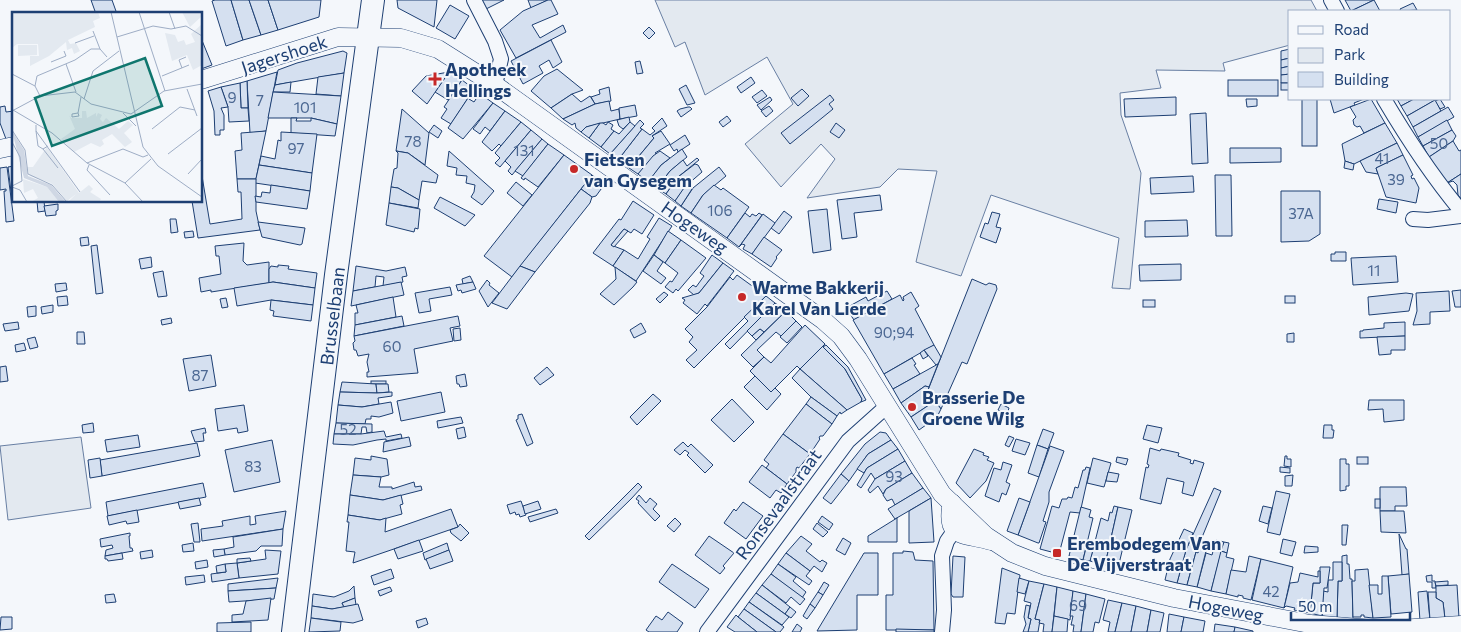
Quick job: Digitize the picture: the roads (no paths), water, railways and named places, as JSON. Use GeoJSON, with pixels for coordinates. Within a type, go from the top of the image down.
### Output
{"type":"FeatureCollection","features":[{"type":"Feature","properties":{"kind":"main road","name":"Brusselbaan"},"geometry":{"type":"LineString","coordinates":[[293,632],[336,275],[373,0]]}},
{"type":"Feature","properties":{"kind":"street"},"geometry":{"type":"LineString","coordinates":[[474,0],[495,41],[501,59],[495,85]]}},
{"type":"Feature","properties":{"kind":"street","name":"Jagershoek"},"geometry":{"type":"LineString","coordinates":[[202,80],[338,37],[368,36]]}},
{"type":"Feature","properties":{"kind":"street","name":"Hogeweg"},"geometry":{"type":"LineString","coordinates":[[368,36],[400,38],[438,49],[495,85],[823,320],[841,336],[858,359],[942,494],[986,536],[1012,553],[1044,566],[1174,598],[1310,624],[1384,631],[1461,625]]}},
{"type":"Feature","properties":{"kind":"street"},"geometry":{"type":"LineString","coordinates":[[1385,100],[1413,147],[1461,211]]}},
{"type":"Feature","properties":{"kind":"street"},"geometry":{"type":"LineString","coordinates":[[1413,219],[1428,220],[1461,216]]}},
{"type":"Feature","properties":{"kind":"street","name":"Ronsevaalstraat"},"geometry":{"type":"LineString","coordinates":[[707,632],[848,441],[887,406]]}},
{"type":"Feature","properties":{"kind":"street"},"geometry":{"type":"LineString","coordinates":[[942,632],[944,610],[942,556],[954,531],[949,522],[952,503]]}},
{"type":"Feature","properties":{"kind":"street","name":"Hogeweg"},"geometry":{"type":"LineString","coordinates":[[954,531],[998,544]]}},
{"type":"Feature","properties":{"kind":"place","name":"Apotheek Hellings"},"geometry":{"type":"Point","coordinates":[435,79]}},
{"type":"Feature","properties":{"kind":"place","name":"Fietsen van Gysegem"},"geometry":{"type":"Point","coordinates":[574,169]}},
{"type":"Feature","properties":{"kind":"place","name":"Warme Bakkerij Karel Van Lierde"},"geometry":{"type":"Point","coordinates":[742,297]}},
{"type":"Feature","properties":{"kind":"place","name":"Brasserie De Groene Wilg"},"geometry":{"type":"Point","coordinates":[912,407]}},
{"type":"Feature","properties":{"kind":"place","name":"Erembodegem Van De Vijverstraat"},"geometry":{"type":"Point","coordinates":[1057,553]}}]}
